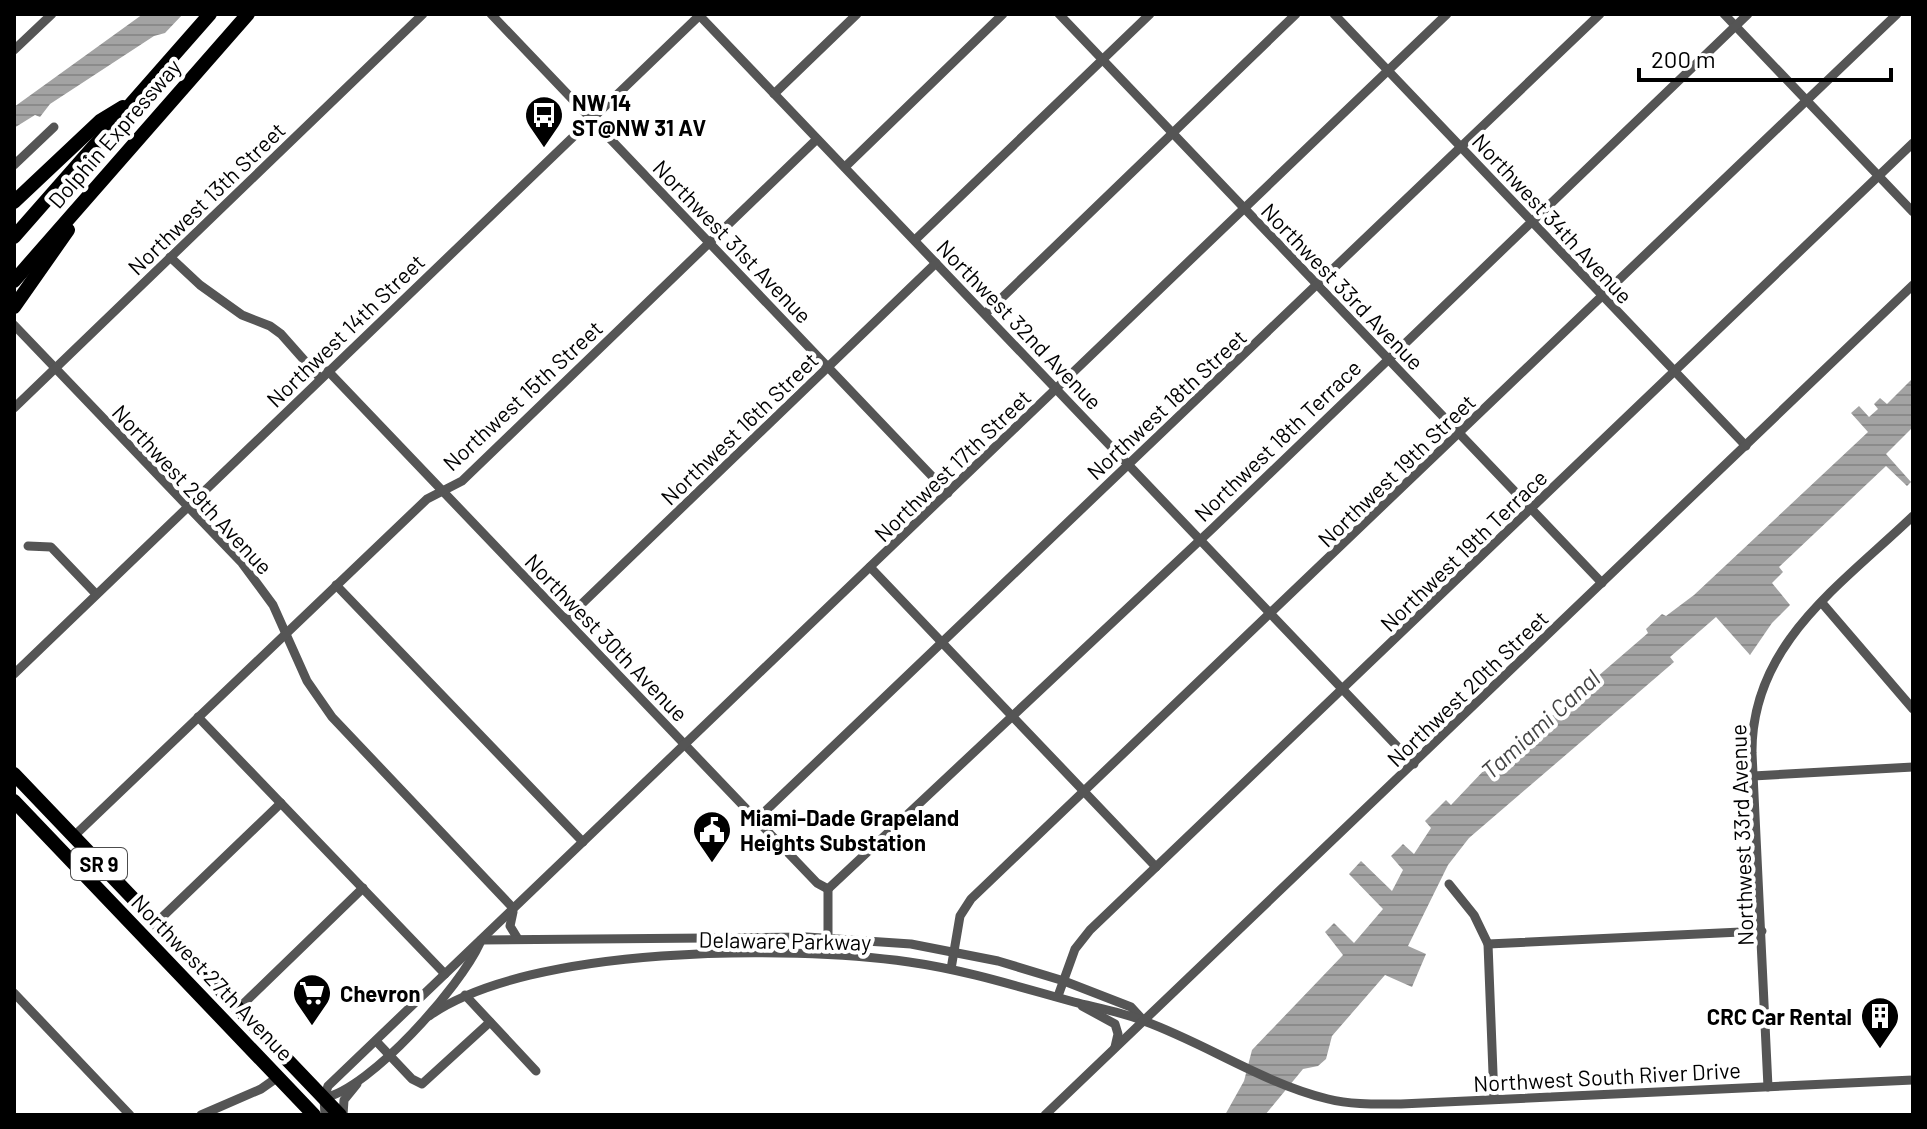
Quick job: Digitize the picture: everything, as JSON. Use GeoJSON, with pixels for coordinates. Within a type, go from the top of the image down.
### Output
{"type":"FeatureCollection","features":[{"type":"Feature","properties":{"kind":"highway","name":"Dolphin Expressway"},"geometry":{"type":"LineString","coordinates":[[14,237],[210,14]]}},
{"type":"Feature","properties":{"kind":"highway","name":"Dolphin Expressway"},"geometry":{"type":"LineString","coordinates":[[14,281],[248,14]]}},
{"type":"Feature","properties":{"kind":"highway"},"geometry":{"type":"LineString","coordinates":[[14,202],[100,121],[134,101]]}},
{"type":"Feature","properties":{"kind":"highway"},"geometry":{"type":"LineString","coordinates":[[14,307],[105,177]]}},
{"type":"Feature","properties":{"kind":"highway","name":"Northwest 27th Avenue"},"geometry":{"type":"LineString","coordinates":[[14,774],[341,1115]]}},
{"type":"Feature","properties":{"kind":"highway","name":"Northwest 27th Avenue"},"geometry":{"type":"LineString","coordinates":[[14,801],[314,1115]]}},
{"type":"Feature","properties":{"kind":"highway"},"geometry":{"type":"LineString","coordinates":[[128,920],[156,923]]}},
{"type":"Feature","properties":{"kind":"highway"},"geometry":{"type":"LineString","coordinates":[[150,943],[175,943]]}},
{"type":"Feature","properties":{"kind":"highway"},"geometry":{"type":"LineString","coordinates":[[213,1008],[239,1008]]}},
{"type":"Feature","properties":{"kind":"highway"},"geometry":{"type":"LineString","coordinates":[[294,1094],[324,1098]]}},
{"type":"Feature","properties":{"kind":"street"},"geometry":{"type":"LineString","coordinates":[[14,50],[52,14]]}},
{"type":"Feature","properties":{"kind":"street","name":"Northwest 13th Street"},"geometry":{"type":"LineString","coordinates":[[14,408],[423,14]]}},
{"type":"Feature","properties":{"kind":"street","name":"Northwest 31st Avenue"},"geometry":{"type":"LineString","coordinates":[[491,14],[948,493]]}},
{"type":"Feature","properties":{"kind":"street"},"geometry":{"type":"LineString","coordinates":[[774,94],[857,14]]}},
{"type":"Feature","properties":{"kind":"street"},"geometry":{"type":"LineString","coordinates":[[845,167],[1003,14]]}},
{"type":"Feature","properties":{"kind":"street","name":"Northwest 33rd Avenue"},"geometry":{"type":"LineString","coordinates":[[1059,14],[1602,583]]}},
{"type":"Feature","properties":{"kind":"street"},"geometry":{"type":"LineString","coordinates":[[915,240],[1150,14]]}},
{"type":"Feature","properties":{"kind":"street"},"geometry":{"type":"LineString","coordinates":[[985,314],[1296,14]]}},
{"type":"Feature","properties":{"kind":"street","name":"Northwest 34th Avenue"},"geometry":{"type":"LineString","coordinates":[[1334,14],[1746,446]]}},
{"type":"Feature","properties":{"kind":"street","name":"Northwest 17th Street"},"geometry":{"type":"LineString","coordinates":[[324,1098],[328,1086],[1447,14]]}},
{"type":"Feature","properties":{"kind":"street","name":"Northwest 18th Street"},"geometry":{"type":"LineString","coordinates":[[757,819],[1600,14]]}},
{"type":"Feature","properties":{"kind":"street"},"geometry":{"type":"LineString","coordinates":[[1724,14],[1913,212]]}},
{"type":"Feature","properties":{"kind":"street","name":"Northwest 18th Terrace"},"geometry":{"type":"LineString","coordinates":[[828,889],[1199,540],[1748,14]]}},
{"type":"Feature","properties":{"kind":"street","name":"Northwest 19th Street"},"geometry":{"type":"LineString","coordinates":[[951,969],[958,922],[966,905],[1897,14]]}},
{"type":"Feature","properties":{"kind":"street","name":"Northwest 14th Street"},"geometry":{"type":"LineString","coordinates":[[14,674],[700,15]]}},
{"type":"Feature","properties":{"kind":"street","name":"Northwest 32nd Avenue"},"geometry":{"type":"LineString","coordinates":[[700,15],[1414,764]]}},
{"type":"Feature","properties":{"kind":"street"},"geometry":{"type":"LineString","coordinates":[[14,165],[54,127]]}},
{"type":"Feature","properties":{"kind":"street","name":"Northwest 15th Street"},"geometry":{"type":"LineString","coordinates":[[73,837],[427,499],[462,481],[817,139]]}},
{"type":"Feature","properties":{"kind":"street","name":"Northwest 19th Terrace"},"geometry":{"type":"LineString","coordinates":[[1058,996],[1083,937],[1913,143]]}},
{"type":"Feature","properties":{"kind":"street","name":"Northwest 30th Avenue"},"geometry":{"type":"LineString","coordinates":[[170,257],[200,285],[242,315],[281,334],[324,375],[442,491],[817,883],[828,889]]}},
{"type":"Feature","properties":{"kind":"street","name":"Northwest 16th Street"},"geometry":{"type":"LineString","coordinates":[[566,619],[936,263]]}},
{"type":"Feature","properties":{"kind":"street","name":"Northwest 20th Street"},"geometry":{"type":"LineString","coordinates":[[1045,1115],[1913,285]]}},
{"type":"Feature","properties":{"kind":"street","name":"Northwest 29th Avenue"},"geometry":{"type":"LineString","coordinates":[[14,325],[254,578],[276,611],[307,681],[340,727],[513,908]]}},
{"type":"Feature","properties":{"kind":"street","name":"Northwest 33rd Avenue"},"geometry":{"type":"LineString","coordinates":[[1768,1087],[1753,776],[1752,728],[1759,692],[1785,643],[1913,516]]}},
{"type":"Feature","properties":{"kind":"street"},"geometry":{"type":"LineString","coordinates":[[28,546],[51,547],[96,594]]}},
{"type":"Feature","properties":{"kind":"street"},"geometry":{"type":"LineString","coordinates":[[870,567],[1156,867]]}},
{"type":"Feature","properties":{"kind":"street"},"geometry":{"type":"LineString","coordinates":[[336,585],[583,842]]}},
{"type":"Feature","properties":{"kind":"street"},"geometry":{"type":"LineString","coordinates":[[1822,603],[1913,709]]}},
{"type":"Feature","properties":{"kind":"street"},"geometry":{"type":"LineString","coordinates":[[198,717],[445,974]]}},
{"type":"Feature","properties":{"kind":"street"},"geometry":{"type":"LineString","coordinates":[[1753,776],[1913,767]]}},
{"type":"Feature","properties":{"kind":"street"},"geometry":{"type":"LineString","coordinates":[[156,923],[281,803]]}},
{"type":"Feature","properties":{"kind":"street"},"geometry":{"type":"LineString","coordinates":[[1449,884],[1474,915],[1488,944],[1494,1099]]}},
{"type":"Feature","properties":{"kind":"street"},"geometry":{"type":"LineString","coordinates":[[239,1008],[363,888]]}},
{"type":"Feature","properties":{"kind":"street"},"geometry":{"type":"LineString","coordinates":[[828,889],[828,938]]}},
{"type":"Feature","properties":{"kind":"street"},"geometry":{"type":"LineString","coordinates":[[513,908],[510,926],[518,939]]}},
{"type":"Feature","properties":{"kind":"street"},"geometry":{"type":"LineString","coordinates":[[1488,944],[1762,931]]}},
{"type":"Feature","properties":{"kind":"street","name":"Delaware Parkway"},"geometry":{"type":"LineString","coordinates":[[481,940],[828,938],[953,950],[1064,981],[1131,1007],[1143,1020]]}},
{"type":"Feature","properties":{"kind":"street","name":"Northwest 17th Street"},"geometry":{"type":"LineString","coordinates":[[361,1079],[429,1016],[473,957],[481,940]]}},
{"type":"Feature","properties":{"kind":"street","name":"Delaware Parkway"},"geometry":{"type":"LineString","coordinates":[[429,1016],[465,995],[567,968],[646,958],[815,955],[908,961],[951,969],[1143,1020],[1303,1092]]}},
{"type":"Feature","properties":{"kind":"street"},"geometry":{"type":"LineString","coordinates":[[14,993],[130,1115]]}},
{"type":"Feature","properties":{"kind":"street"},"geometry":{"type":"LineString","coordinates":[[465,995],[536,1071]]}},
{"type":"Feature","properties":{"kind":"street"},"geometry":{"type":"LineString","coordinates":[[1076,1002],[1115,1024],[1118,1034],[1115,1047]]}},
{"type":"Feature","properties":{"kind":"street"},"geometry":{"type":"LineString","coordinates":[[376,1041],[415,1083],[422,1084],[490,1022]]}},
{"type":"Feature","properties":{"kind":"street"},"geometry":{"type":"LineString","coordinates":[[201,1115],[248,1095],[278,1077]]}},
{"type":"Feature","properties":{"kind":"street"},"geometry":{"type":"LineString","coordinates":[[325,1115],[324,1098],[361,1079]]}},
{"type":"Feature","properties":{"kind":"street"},"geometry":{"type":"LineString","coordinates":[[341,1115],[344,1100],[361,1079]]}},
{"type":"Feature","properties":{"kind":"street","name":"Northwest South River Drive"},"geometry":{"type":"LineString","coordinates":[[1303,1092],[1354,1103],[1913,1080]]}},
{"type":"Feature","properties":{"kind":"shaded area"},"geometry":{"type":"Polygon","coordinates":[[[143,14],[183,14],[165,33],[154,36],[50,104],[40,117],[35,115],[14,128],[14,107],[143,14]]]}},
{"type":"Feature","properties":{"kind":"shaded area"},"geometry":{"type":"Polygon","coordinates":[[[1913,378],[1913,427],[1886,454],[1911,482],[1907,486],[1886,466],[1779,567],[1783,572],[1772,583],[1790,605],[1772,623],[1750,655],[1716,617],[1670,657],[1674,662],[1469,838],[1448,865],[1408,946],[1426,954],[1412,987],[1385,975],[1332,1036],[1326,1059],[1318,1066],[1303,1069],[1265,1115],[1225,1115],[1244,1081],[1252,1050],[1343,955],[1325,932],[1334,923],[1354,943],[1383,909],[1349,874],[1361,861],[1392,891],[1403,870],[1391,856],[1403,844],[1414,854],[1431,828],[1425,821],[1446,800],[1451,805],[1488,766],[1494,766],[1648,633],[1646,629],[1662,614],[1666,616],[1694,595],[1868,432],[1851,413],[1859,406],[1869,417],[1878,409],[1874,404],[1880,398],[1887,404],[1913,378]]]}},
{"type":"Feature","properties":{"kind":"place","name":"NW 14 ST@NW 31 AV"},"geometry":{"type":"Point","coordinates":[544,149]}},
{"type":"Feature","properties":{"kind":"place","name":"Miami-Dade Grapeland Heights Substation"},"geometry":{"type":"Point","coordinates":[712,864]}},
{"type":"Feature","properties":{"kind":"place","name":"Chevron"},"geometry":{"type":"Point","coordinates":[312,1027]}},
{"type":"Feature","properties":{"kind":"place","name":"CRC Car Rental"},"geometry":{"type":"Point","coordinates":[1880,1050]}},
{"type":"Feature","properties":{"kind":"water label","name":"Tamiami Canal"},"geometry":{"type":"Point","coordinates":[1540,724]}}]}
